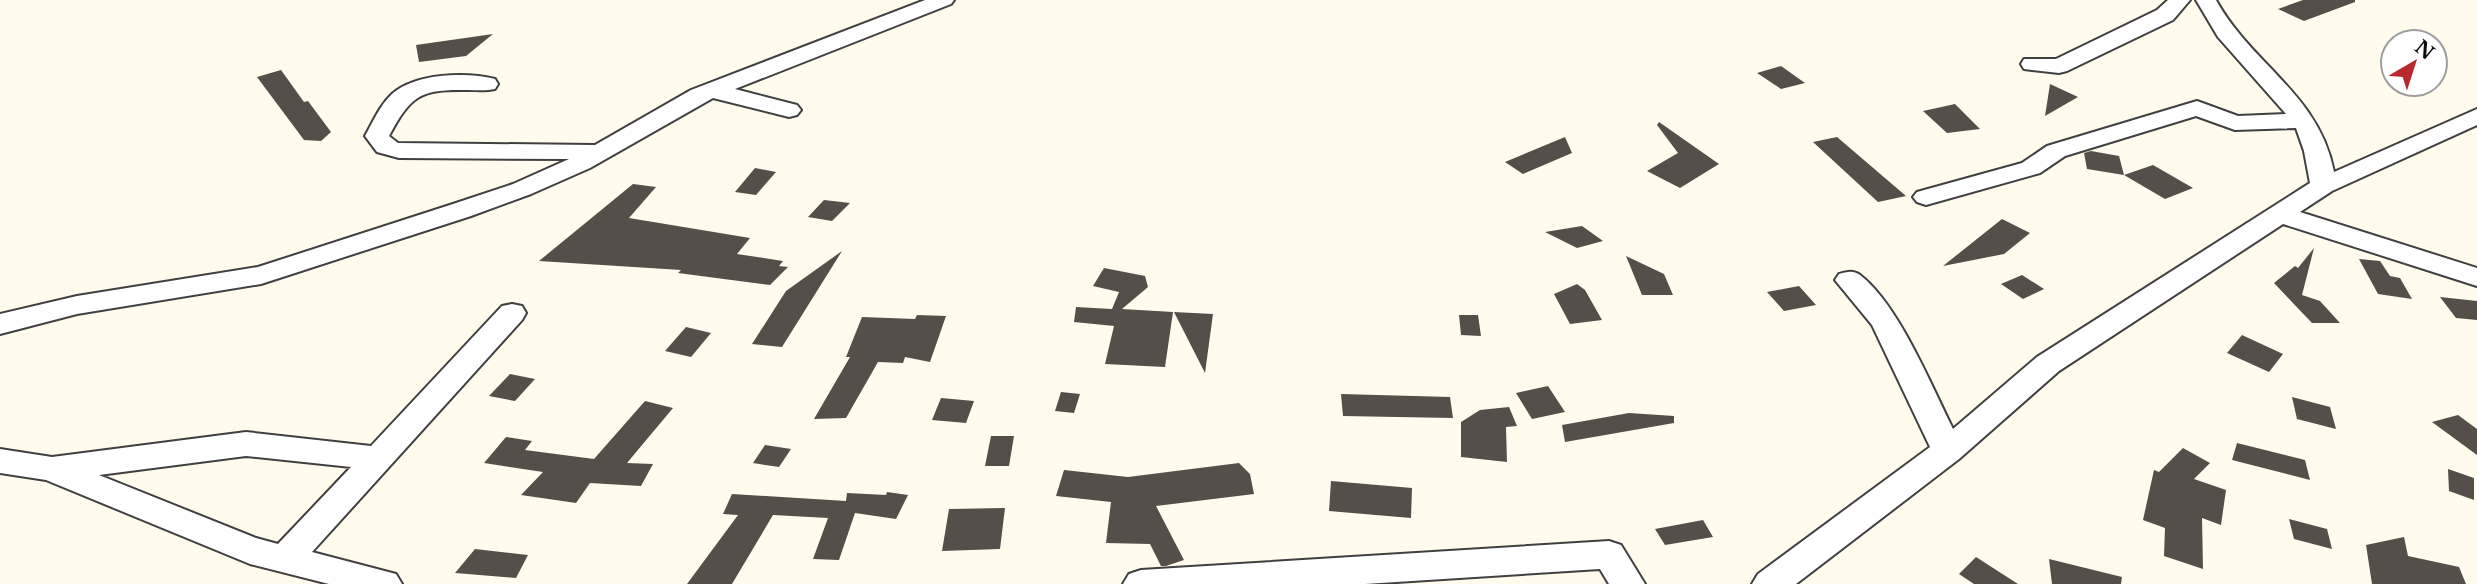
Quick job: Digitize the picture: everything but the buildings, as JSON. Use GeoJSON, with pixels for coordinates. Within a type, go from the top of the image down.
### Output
{"type":"FeatureCollection","features":[{"type":"Feature","properties":{"kind":"street"},"geometry":{"type":"LineString","coordinates":[[0,324],[77,304],[261,275],[522,189],[600,152],[711,90],[944,0]]}},
{"type":"Feature","properties":{"kind":"street"},"geometry":{"type":"LineString","coordinates":[[2032,64],[2059,66],[2165,15],[2180,0]]}},
{"type":"Feature","properties":{"kind":"street"},"geometry":{"type":"LineString","coordinates":[[2206,0],[2215,20],[2304,120],[2321,167],[2323,186]]}},
{"type":"Feature","properties":{"kind":"street"},"geometry":{"type":"LineString","coordinates":[[487,84],[458,81],[430,86],[401,98],[377,136],[381,145],[399,151],[600,152]]}},
{"type":"Feature","properties":{"kind":"street"},"geometry":{"type":"LineString","coordinates":[[711,90],[789,110]]}},
{"type":"Feature","properties":{"kind":"street"},"geometry":{"type":"LineString","coordinates":[[1926,197],[2031,168],[2056,151],[2197,108],[2235,123],[2304,120]]}},
{"type":"Feature","properties":{"kind":"street"},"geometry":{"type":"LineString","coordinates":[[1770,584],[1948,451],[2048,364],[2323,186],[2477,116]]}},
{"type":"Feature","properties":{"kind":"street"},"geometry":{"type":"LineString","coordinates":[[2279,214],[2477,277]]}},
{"type":"Feature","properties":{"kind":"street"},"geometry":{"type":"LineString","coordinates":[[1849,279],[1884,321],[1948,451]]}},
{"type":"Feature","properties":{"kind":"street"},"geometry":{"type":"LineString","coordinates":[[285,559],[512,313]]}},
{"type":"Feature","properties":{"kind":"street"},"geometry":{"type":"LineString","coordinates":[[51,469],[246,444],[377,458]]}},
{"type":"Feature","properties":{"kind":"street"},"geometry":{"type":"LineString","coordinates":[[0,461],[51,469],[250,550],[384,584]]}},
{"type":"Feature","properties":{"kind":"street"},"geometry":{"type":"LineString","coordinates":[[1141,584],[1609,555],[1627,584]]}}]}
